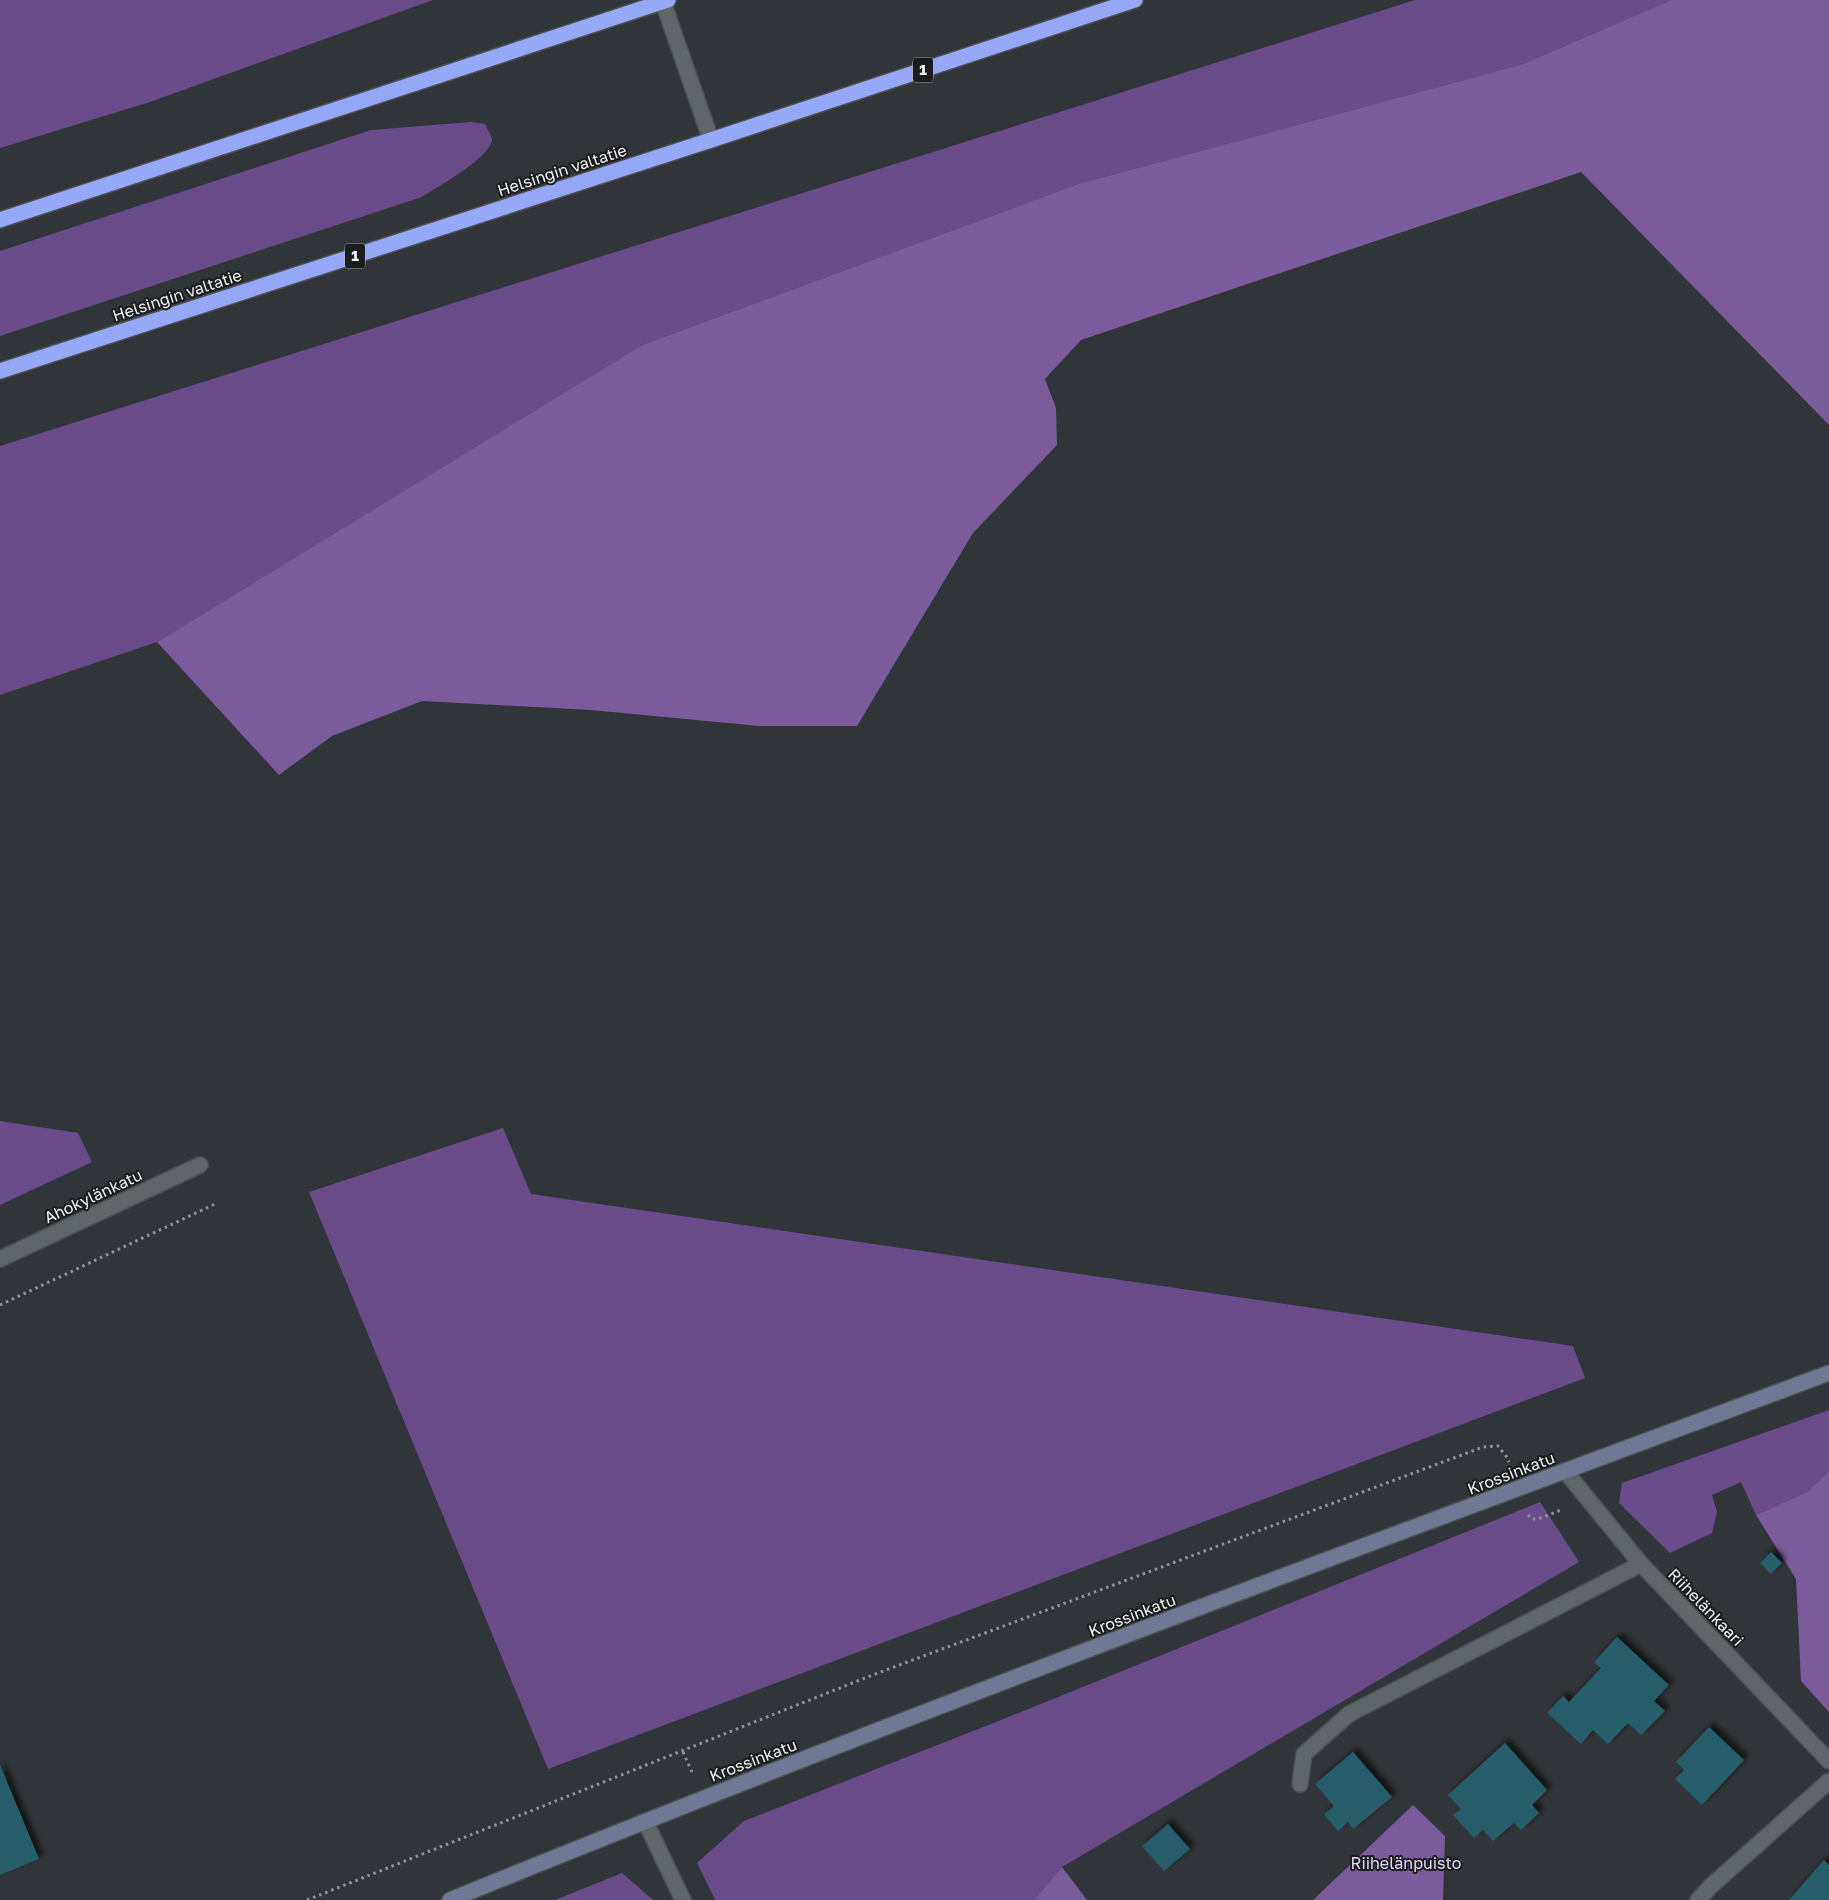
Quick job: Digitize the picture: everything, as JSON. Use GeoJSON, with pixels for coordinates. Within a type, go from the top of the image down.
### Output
{"type":"FeatureCollection","features":[{"type":"Feature","properties":{"kind":"highway","name":"Helsingin valtatie"},"geometry":{"type":"LineString","coordinates":[[0,371],[711,140],[1134,0]]}},
{"type":"Feature","properties":{"kind":"highway"},"geometry":{"type":"LineString","coordinates":[[0,220],[666,1]]}},
{"type":"Feature","properties":{"kind":"street"},"geometry":{"type":"LineString","coordinates":[[666,1],[711,140]]}},
{"type":"Feature","properties":{"kind":"street","name":"Ahokylänkatu"},"geometry":{"type":"LineString","coordinates":[[0,1259],[200,1165]]}},
{"type":"Feature","properties":{"kind":"street","name":"Krossinkatu"},"geometry":{"type":"LineString","coordinates":[[450,1900],[907,1718],[1829,1372]]}},
{"type":"Feature","properties":{"kind":"street","name":"Riihelänkaari"},"geometry":{"type":"LineString","coordinates":[[1565,1471],[1641,1564],[1829,1761]]}},
{"type":"Feature","properties":{"kind":"street"},"geometry":{"type":"LineString","coordinates":[[1300,1784],[1304,1754],[1349,1714],[1641,1564]]}},
{"type":"Feature","properties":{"kind":"street"},"geometry":{"type":"LineString","coordinates":[[1698,1900],[1711,1886],[1829,1781]]}},
{"type":"Feature","properties":{"kind":"street"},"geometry":{"type":"LineString","coordinates":[[645,1821],[683,1900]]}},
{"type":"Feature","properties":{"kind":"path"},"geometry":{"type":"LineString","coordinates":[[0,1305],[215,1204]]}},
{"type":"Feature","properties":{"kind":"path"},"geometry":{"type":"LineString","coordinates":[[307,1900],[870,1676],[1483,1447],[1498,1446],[1506,1456],[1518,1488]]}},
{"type":"Feature","properties":{"kind":"shaded area"},"geometry":{"type":"Polygon","coordinates":[[[0,0],[433,0],[150,102],[0,148],[0,0]]]}},
{"type":"Feature","properties":{"kind":"shaded area"},"geometry":{"type":"Polygon","coordinates":[[[1415,0],[1671,0],[1523,64],[1078,184],[642,345],[157,642],[0,695],[0,446],[1415,0]]]}},
{"type":"Feature","properties":{"kind":"shaded area"},"geometry":{"type":"Polygon","coordinates":[[[471,122],[485,124],[492,139],[490,146],[474,163],[422,197],[0,336],[0,251],[371,130],[471,122]]]}},
{"type":"Feature","properties":{"kind":"shaded area"},"geometry":{"type":"Polygon","coordinates":[[[0,1121],[78,1133],[92,1162],[0,1205],[0,1121]]]}},
{"type":"Feature","properties":{"kind":"shaded area"},"geometry":{"type":"Polygon","coordinates":[[[503,1128],[531,1194],[1573,1346],[1585,1378],[548,1769],[309,1192],[503,1128]]]}},
{"type":"Feature","properties":{"kind":"shaded area"},"geometry":{"type":"Polygon","coordinates":[[[1829,1410],[1829,1471],[1807,1492],[1756,1515],[1741,1482],[1712,1495],[1717,1512],[1712,1533],[1670,1553],[1619,1503],[1622,1483],[1829,1410]]]}},
{"type":"Feature","properties":{"kind":"shaded area"},"geometry":{"type":"Polygon","coordinates":[[[1540,1502],[1579,1562],[1062,1867],[1034,1900],[715,1900],[697,1863],[744,1821],[996,1722],[1540,1502]]]}},
{"type":"Feature","properties":{"kind":"shaded area"},"geometry":{"type":"Polygon","coordinates":[[[622,1873],[653,1900],[555,1900],[622,1873]]]}},
{"type":"Feature","properties":{"kind":"green space"},"geometry":{"type":"Polygon","coordinates":[[[1671,0],[1829,0],[1829,425],[1581,172],[1081,340],[1045,379],[1056,408],[1057,445],[973,533],[857,726],[759,726],[591,710],[422,701],[332,736],[279,775],[157,642],[642,345],[1078,184],[1523,64],[1671,0]]]}},
{"type":"Feature","properties":{"kind":"green space"},"geometry":{"type":"Polygon","coordinates":[[[1829,1471],[1829,1712],[1801,1681],[1796,1579],[1756,1515],[1807,1492],[1829,1471]]]}},
{"type":"Feature","properties":{"kind":"green space","name":"Riihelänpuisto"},"geometry":{"type":"Polygon","coordinates":[[[1413,1805],[1445,1836],[1443,1900],[1313,1900],[1413,1805]]]}},
{"type":"Feature","properties":{"kind":"green space"},"geometry":{"type":"Polygon","coordinates":[[[1062,1867],[1087,1900],[1034,1900],[1062,1867]]]}},
{"type":"Feature","properties":{"kind":"building"},"geometry":{"type":"Polygon","coordinates":[[[1771,1552],[1782,1563],[1771,1574],[1760,1563],[1771,1552]]]}},
{"type":"Feature","properties":{"kind":"building"},"geometry":{"type":"Polygon","coordinates":[[[1617,1637],[1669,1685],[1654,1701],[1665,1711],[1641,1735],[1628,1723],[1608,1744],[1593,1730],[1581,1744],[1547,1713],[1563,1696],[1569,1702],[1601,1668],[1594,1662],[1617,1637]]]}},
{"type":"Feature","properties":{"kind":"building"},"geometry":{"type":"Polygon","coordinates":[[[1709,1727],[1744,1760],[1702,1805],[1675,1779],[1684,1770],[1676,1762],[1709,1727]]]}},
{"type":"Feature","properties":{"kind":"building"},"geometry":{"type":"Polygon","coordinates":[[[1505,1743],[1547,1790],[1532,1805],[1539,1813],[1521,1830],[1514,1823],[1493,1841],[1483,1830],[1474,1838],[1453,1815],[1461,1809],[1448,1795],[1505,1743]]]}},
{"type":"Feature","properties":{"kind":"building"},"geometry":{"type":"Polygon","coordinates":[[[1353,1752],[1392,1797],[1353,1829],[1348,1822],[1338,1831],[1324,1814],[1334,1806],[1315,1784],[1353,1752]]]}},
{"type":"Feature","properties":{"kind":"building"},"geometry":{"type":"Polygon","coordinates":[[[0,1765],[39,1859],[0,1875],[0,1765]]]}},
{"type":"Feature","properties":{"kind":"building"},"geometry":{"type":"Polygon","coordinates":[[[1168,1824],[1190,1849],[1164,1871],[1142,1846],[1168,1824]]]}},
{"type":"Feature","properties":{"kind":"building"},"geometry":{"type":"Polygon","coordinates":[[[1824,1860],[1829,1865],[1829,1900],[1789,1900],[1824,1860]]]}}]}
